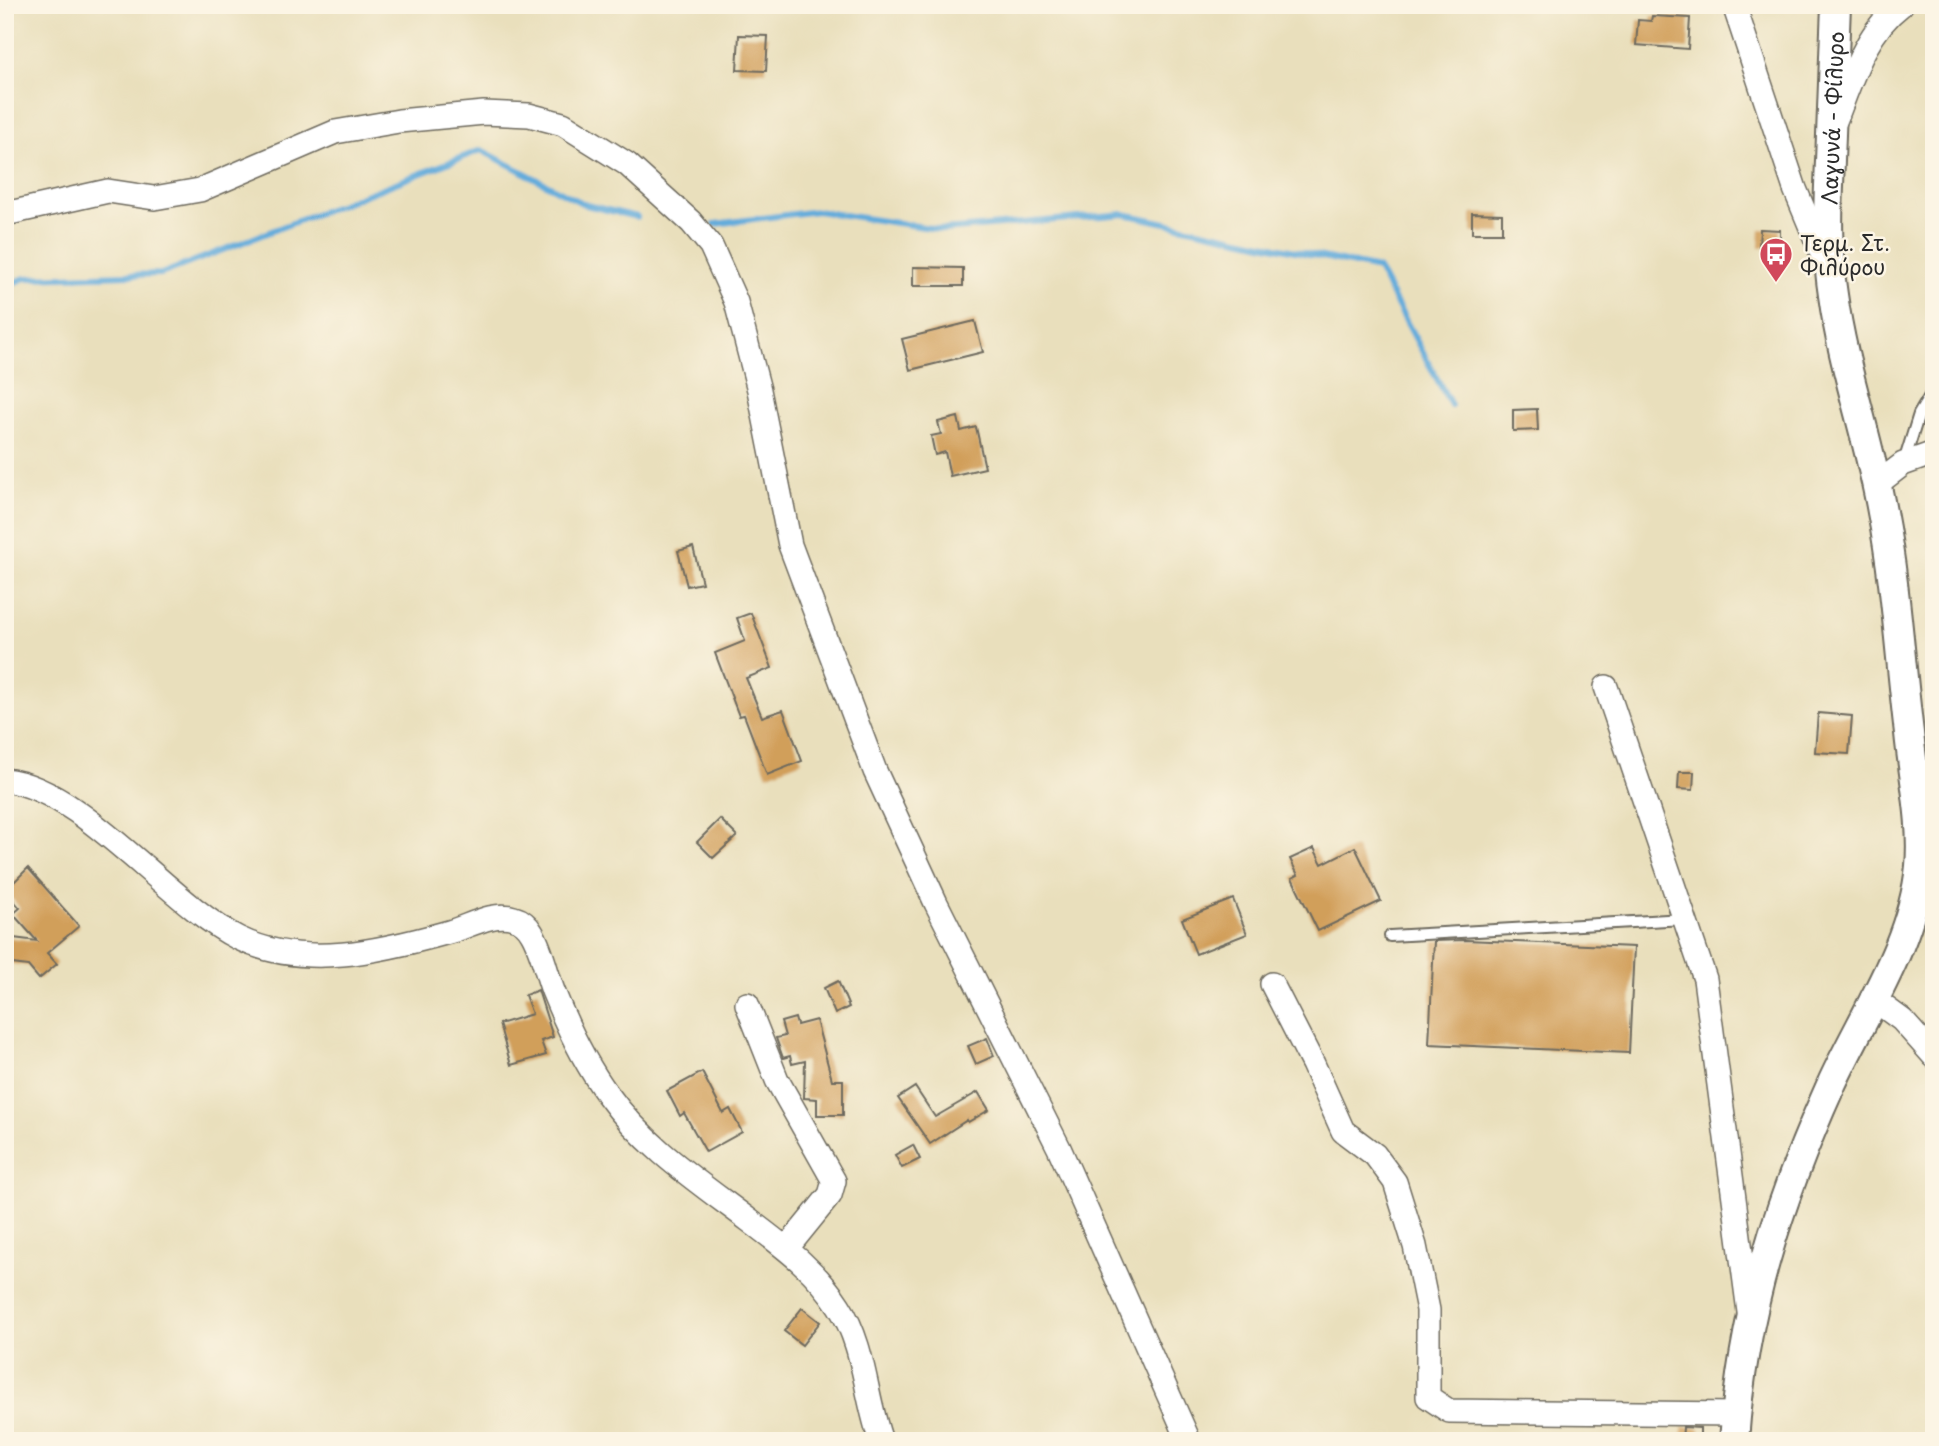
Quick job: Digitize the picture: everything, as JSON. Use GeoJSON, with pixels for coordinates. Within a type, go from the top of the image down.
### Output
{"type":"FeatureCollection","features":[{"type":"Feature","properties":{"kind":"street"},"geometry":{"type":"LineString","coordinates":[[1734,5],[1796,189],[1830,274]]}},
{"type":"Feature","properties":{"kind":"street","name":"Λαγυνά - Φίλυρο"},"geometry":{"type":"LineString","coordinates":[[1735,1427],[1750,1318],[1761,1267],[1782,1200],[1818,1114],[1912,909],[1920,847],[1889,548],[1877,484],[1847,372],[1830,274],[1828,239],[1836,5]]}},
{"type":"Feature","properties":{"kind":"street"},"geometry":{"type":"LineString","coordinates":[[1831,131],[1862,54],[1891,13],[1901,5]]}},
{"type":"Feature","properties":{"kind":"street"},"geometry":{"type":"LineString","coordinates":[[5,214],[108,191],[154,198],[201,190],[335,132],[399,121],[484,113],[529,115],[563,124],[627,164],[691,222],[711,246],[736,302],[759,390],[790,545],[875,771],[936,903],[1059,1148],[1189,1441]]}},
{"type":"Feature","properties":{"kind":"street"},"geometry":{"type":"LineString","coordinates":[[1877,484],[1903,464],[1934,453]]}},
{"type":"Feature","properties":{"kind":"street"},"geometry":{"type":"LineString","coordinates":[[1606,687],[1705,979],[1712,1014],[1750,1318]]}},
{"type":"Feature","properties":{"kind":"street"},"geometry":{"type":"LineString","coordinates":[[5,779],[40,791],[77,814],[213,924],[267,950],[320,956],[411,941],[494,917],[516,919],[534,936],[564,1015],[600,1083],[616,1105],[658,1149],[787,1248],[818,1278],[846,1318],[881,1441]]}},
{"type":"Feature","properties":{"kind":"street"},"geometry":{"type":"LineString","coordinates":[[1272,984],[1314,1064],[1343,1131],[1375,1155],[1395,1182],[1415,1246],[1428,1310],[1430,1335],[1426,1386],[1428,1397],[1436,1405],[1448,1411],[1735,1427]]}},
{"type":"Feature","properties":{"kind":"street"},"geometry":{"type":"LineString","coordinates":[[1872,998],[1902,1020],[1934,1056]]}},
{"type":"Feature","properties":{"kind":"street"},"geometry":{"type":"LineString","coordinates":[[747,1004],[777,1080],[834,1181],[830,1195],[787,1248]]}},
{"type":"Feature","properties":{"kind":"lane"},"geometry":{"type":"LineString","coordinates":[[1903,464],[1919,415],[1934,389]]}},
{"type":"Feature","properties":{"kind":"lane"},"geometry":{"type":"LineString","coordinates":[[1390,936],[1684,919]]}},
{"type":"Feature","properties":{"kind":"building"},"geometry":{"type":"Polygon","coordinates":[[[1652,16],[1690,18],[1688,49],[1636,45],[1638,20],[1651,21],[1652,16]]]}},
{"type":"Feature","properties":{"kind":"building"},"geometry":{"type":"Polygon","coordinates":[[[739,35],[768,36],[766,71],[737,70],[739,35]]]}},
{"type":"Feature","properties":{"kind":"building"},"geometry":{"type":"Polygon","coordinates":[[[1472,213],[1502,214],[1502,233],[1472,233],[1472,213]]]}},
{"type":"Feature","properties":{"kind":"building"},"geometry":{"type":"Polygon","coordinates":[[[1760,229],[1780,230],[1780,247],[1759,247],[1760,229]]]}},
{"type":"Feature","properties":{"kind":"building"},"geometry":{"type":"Polygon","coordinates":[[[913,267],[963,268],[963,286],[913,286],[913,267]]]}},
{"type":"Feature","properties":{"kind":"building"},"geometry":{"type":"Polygon","coordinates":[[[975,321],[983,352],[910,370],[902,339],[975,321]]]}},
{"type":"Feature","properties":{"kind":"building"},"geometry":{"type":"Polygon","coordinates":[[[1537,409],[1538,430],[1513,431],[1513,410],[1537,409]]]}},
{"type":"Feature","properties":{"kind":"building"},"geometry":{"type":"Polygon","coordinates":[[[958,417],[961,431],[976,427],[985,468],[950,476],[945,452],[935,455],[931,436],[941,434],[938,422],[958,417]]]}},
{"type":"Feature","properties":{"kind":"building"},"geometry":{"type":"Polygon","coordinates":[[[693,547],[702,583],[687,586],[678,551],[693,547]]]}},
{"type":"Feature","properties":{"kind":"building"},"geometry":{"type":"Polygon","coordinates":[[[751,613],[772,668],[746,678],[762,717],[783,710],[802,761],[767,775],[744,715],[739,716],[715,653],[745,641],[737,618],[751,613]]]}},
{"type":"Feature","properties":{"kind":"building"},"geometry":{"type":"Polygon","coordinates":[[[1818,713],[1852,716],[1849,754],[1815,752],[1818,713]]]}},
{"type":"Feature","properties":{"kind":"building"},"geometry":{"type":"Polygon","coordinates":[[[1679,772],[1694,772],[1693,790],[1678,789],[1679,772]]]}},
{"type":"Feature","properties":{"kind":"building"},"geometry":{"type":"Polygon","coordinates":[[[720,819],[737,836],[713,858],[697,842],[720,819]]]}},
{"type":"Feature","properties":{"kind":"building"},"geometry":{"type":"Polygon","coordinates":[[[1355,847],[1381,901],[1318,931],[1292,878],[1298,875],[1290,859],[1314,848],[1322,864],[1355,847]]]}},
{"type":"Feature","properties":{"kind":"building"},"geometry":{"type":"Polygon","coordinates":[[[28,868],[79,926],[47,953],[57,964],[39,979],[28,966],[5,963],[5,937],[37,941],[13,914],[20,908],[5,891],[28,868]]]}},
{"type":"Feature","properties":{"kind":"building"},"geometry":{"type":"Polygon","coordinates":[[[1233,899],[1247,934],[1196,954],[1182,919],[1233,899]]]}},
{"type":"Feature","properties":{"kind":"building"},"geometry":{"type":"Polygon","coordinates":[[[1434,941],[1634,947],[1629,1053],[1429,1044],[1434,941]]]}},
{"type":"Feature","properties":{"kind":"building"},"geometry":{"type":"Polygon","coordinates":[[[838,981],[849,1007],[835,1014],[824,988],[838,981]]]}},
{"type":"Feature","properties":{"kind":"building"},"geometry":{"type":"Polygon","coordinates":[[[538,990],[553,1037],[541,1041],[546,1055],[511,1065],[499,1024],[532,1014],[525,995],[538,990]]]}},
{"type":"Feature","properties":{"kind":"building"},"geometry":{"type":"Polygon","coordinates":[[[795,1018],[797,1025],[816,1020],[832,1080],[843,1080],[843,1115],[817,1115],[817,1099],[804,1098],[805,1061],[792,1064],[790,1056],[783,1058],[776,1038],[785,1036],[781,1022],[795,1018]]]}},
{"type":"Feature","properties":{"kind":"building"},"geometry":{"type":"Polygon","coordinates":[[[987,1038],[994,1056],[976,1064],[968,1046],[987,1038]]]}},
{"type":"Feature","properties":{"kind":"building"},"geometry":{"type":"Polygon","coordinates":[[[702,1072],[723,1113],[730,1109],[742,1132],[706,1152],[684,1113],[680,1116],[667,1091],[702,1072]]]}},
{"type":"Feature","properties":{"kind":"building"},"geometry":{"type":"Polygon","coordinates":[[[915,1087],[935,1117],[978,1092],[989,1110],[968,1122],[967,1120],[930,1144],[898,1098],[915,1087]]]}},
{"type":"Feature","properties":{"kind":"building"},"geometry":{"type":"Polygon","coordinates":[[[913,1145],[920,1159],[902,1168],[895,1155],[913,1145]]]}},
{"type":"Feature","properties":{"kind":"building"},"geometry":{"type":"Polygon","coordinates":[[[802,1308],[820,1322],[802,1345],[784,1331],[802,1308]]]}},
{"type":"Feature","properties":{"kind":"building"},"geometry":{"type":"Polygon","coordinates":[[[1683,1427],[1700,1428],[1700,1441],[1682,1441],[1683,1427]]]}},
{"type":"Feature","properties":{"kind":"waterway"},"geometry":{"type":"LineString","coordinates":[[5,286],[25,278],[161,274],[481,150],[586,205],[637,217]]}},
{"type":"Feature","properties":{"kind":"waterway"},"geometry":{"type":"LineString","coordinates":[[715,224],[817,211],[944,230],[1124,214],[1378,269],[1451,405]]}},
{"type":"Feature","properties":{"kind":"place","name":"Τερμ. Στ. Φιλύρου"},"geometry":{"type":"Point","coordinates":[1776,284]}}]}
